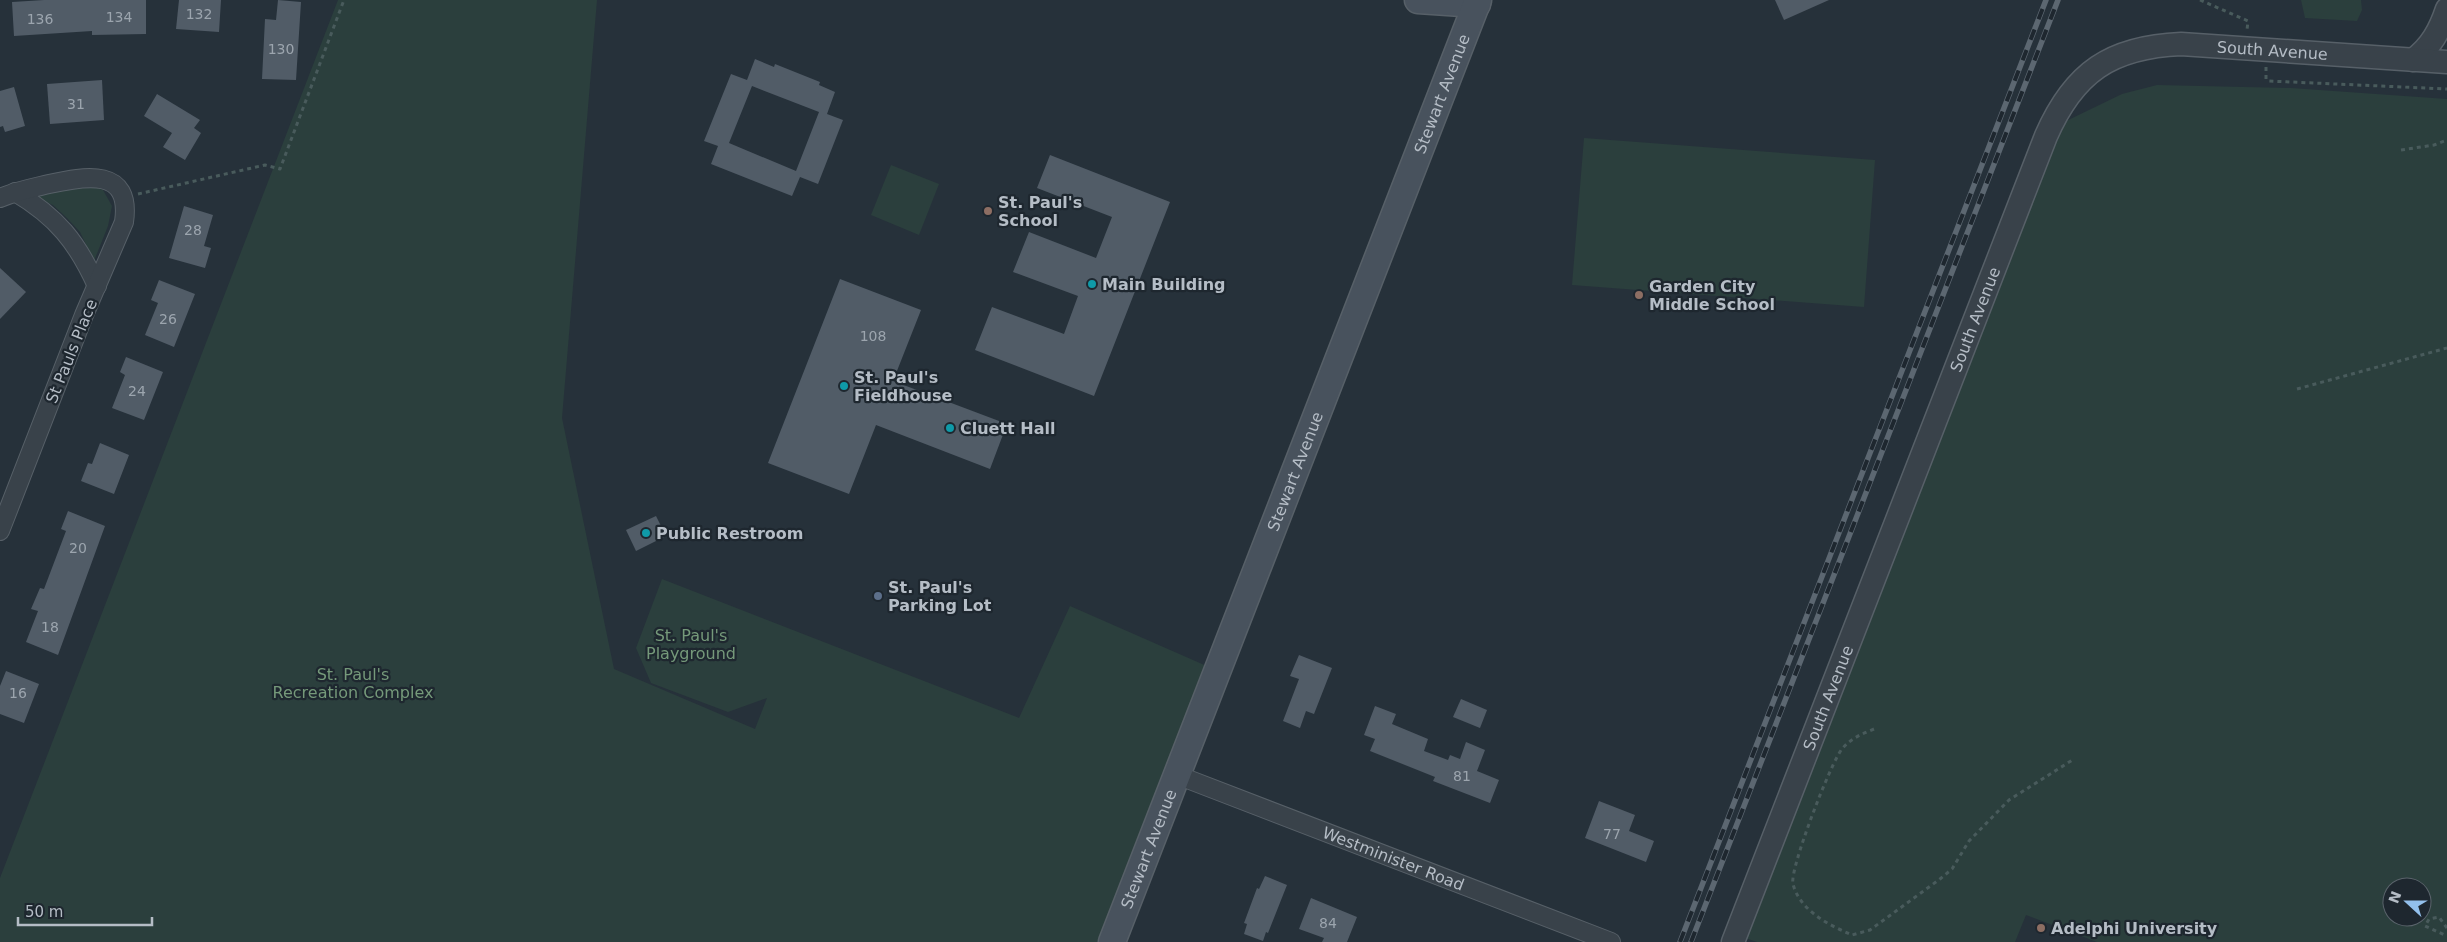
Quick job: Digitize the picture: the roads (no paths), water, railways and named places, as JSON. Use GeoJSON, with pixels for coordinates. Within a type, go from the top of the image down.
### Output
{"type":"FeatureCollection","features":[{"type":"Feature","properties":{"kind":"main road"},"geometry":{"type":"LineString","coordinates":[[1418,0],[1478,2]]}},
{"type":"Feature","properties":{"kind":"main road","name":"Stewart Avenue"},"geometry":{"type":"LineString","coordinates":[[1112,942],[1478,2]]}},
{"type":"Feature","properties":{"kind":"street"},"geometry":{"type":"LineString","coordinates":[[2413,60],[2424,51],[2435,37],[2447,9]]}},
{"type":"Feature","properties":{"kind":"street","name":"South Avenue"},"geometry":{"type":"LineString","coordinates":[[1733,942],[2046,136],[2055,115],[2069,93],[2095,68],[2109,59],[2133,49],[2153,45],[2190,45],[2447,62]]}},
{"type":"Feature","properties":{"kind":"street","name":"St Pauls Place"},"geometry":{"type":"LineString","coordinates":[[0,531],[124,222],[126,209],[117,187],[102,178],[86,176],[8,195]]}},
{"type":"Feature","properties":{"kind":"street"},"geometry":{"type":"LineString","coordinates":[[8,195],[38,205],[64,229],[88,265],[98,286]]}},
{"type":"Feature","properties":{"kind":"street","name":"Westminister Road"},"geometry":{"type":"LineString","coordinates":[[1177,775],[1611,942]]}},
{"type":"Feature","properties":{"kind":"railway"},"geometry":{"type":"LineString","coordinates":[[1680,942],[2046,0]]}},
{"type":"Feature","properties":{"kind":"railway"},"geometry":{"type":"LineString","coordinates":[[1691,942],[2058,0]]}},
{"type":"Feature","properties":{"kind":"place","name":"St. Paul's School"},"geometry":{"type":"Point","coordinates":[988,211]}},
{"type":"Feature","properties":{"kind":"place","name":"Main Building"},"geometry":{"type":"Point","coordinates":[1092,284]}},
{"type":"Feature","properties":{"kind":"place","name":"Garden City Middle School"},"geometry":{"type":"Point","coordinates":[1639,295]}},
{"type":"Feature","properties":{"kind":"place","name":"St. Paul's Fieldhouse"},"geometry":{"type":"Point","coordinates":[844,386]}},
{"type":"Feature","properties":{"kind":"place","name":"Cluett Hall"},"geometry":{"type":"Point","coordinates":[950,428]}},
{"type":"Feature","properties":{"kind":"place","name":"Public Restroom"},"geometry":{"type":"Point","coordinates":[646,533]}},
{"type":"Feature","properties":{"kind":"place","name":"St. Paul's Parking Lot"},"geometry":{"type":"Point","coordinates":[878,596]}},
{"type":"Feature","properties":{"kind":"place","name":"Adelphi University"},"geometry":{"type":"Point","coordinates":[2041,928]}},
{"type":"Feature","properties":{"kind":"park label","name":"St. Paul's Playground"},"geometry":{"type":"Point","coordinates":[691,644]}},
{"type":"Feature","properties":{"kind":"park label","name":"St. Paul's Recreation Complex"},"geometry":{"type":"Point","coordinates":[353,683]}}]}
